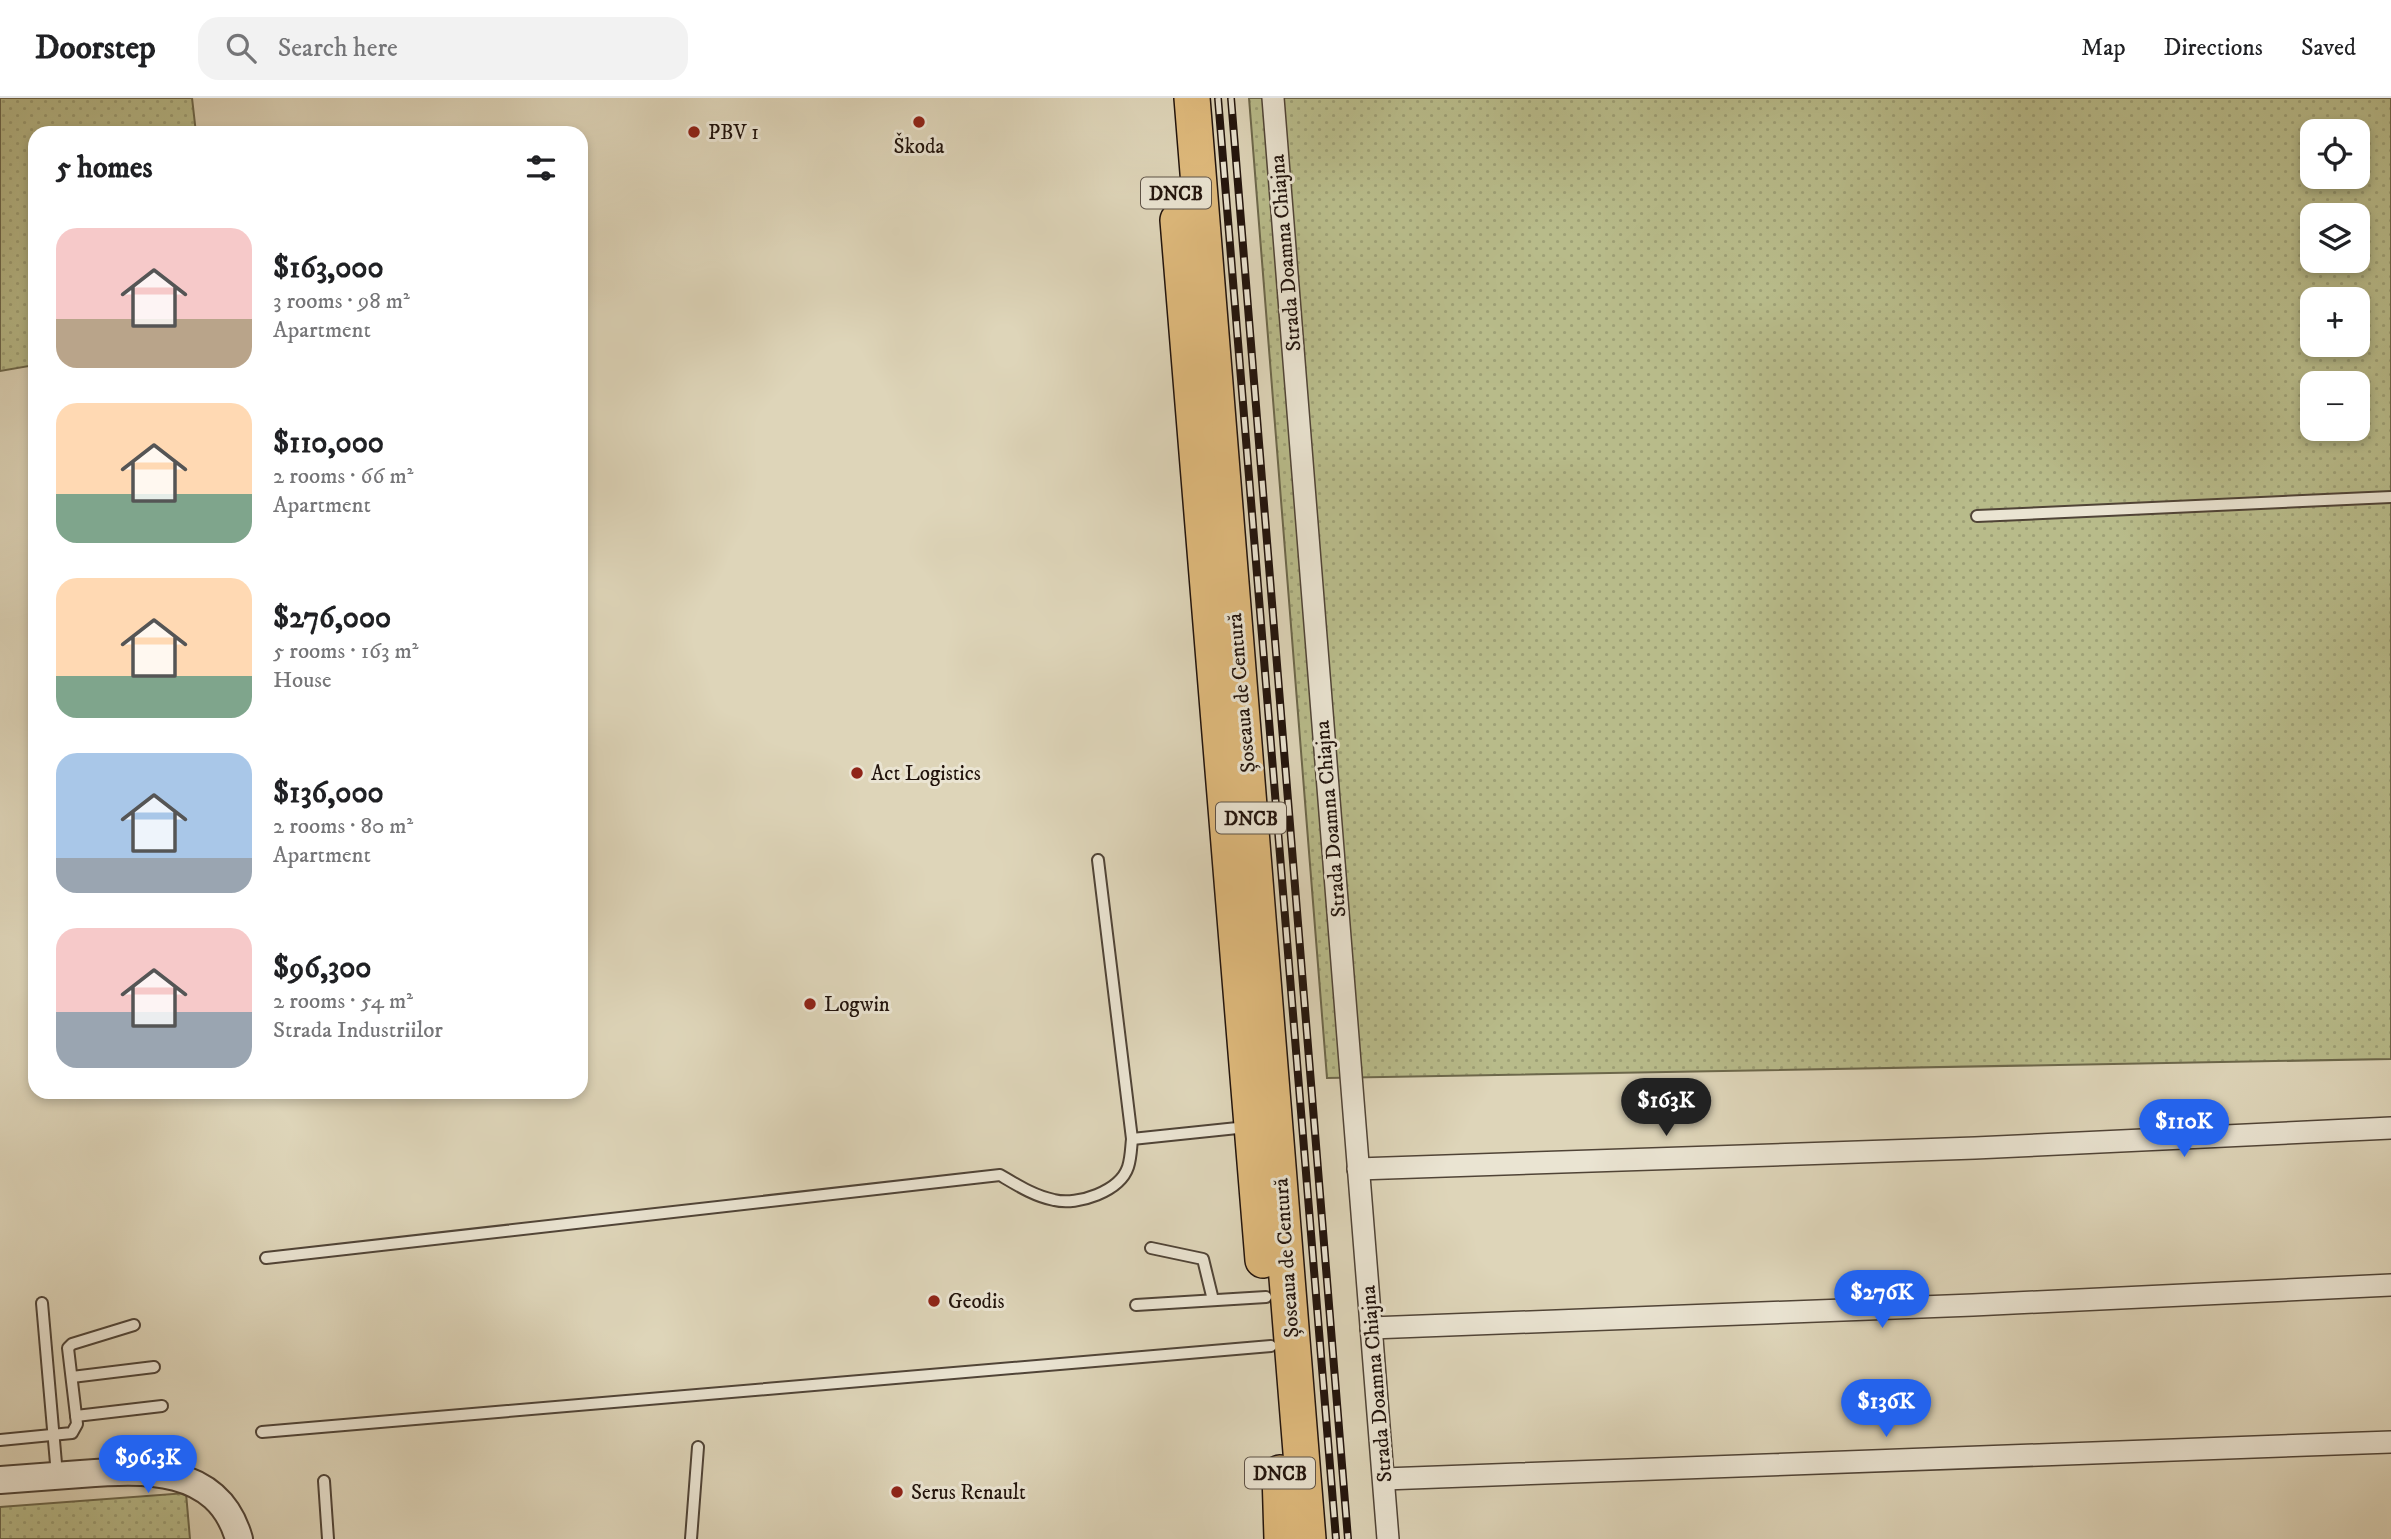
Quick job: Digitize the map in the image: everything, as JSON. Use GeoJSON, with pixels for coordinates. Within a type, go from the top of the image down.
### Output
{"type":"FeatureCollection","features":[{"type":"Feature","properties":{"kind":"main road","name":"Șoseaua de Centură"},"geometry":{"type":"LineString","coordinates":[[1168,98],[1250,1127],[1276,1408],[1283,1539]]}},
{"type":"Feature","properties":{"kind":"main road","name":"Șoseaua de Centură"},"geometry":{"type":"LineString","coordinates":[[1192,98],[1308,1539]]}},
{"type":"Feature","properties":{"kind":"street","name":"Strada Doamna Chiajna"},"geometry":{"type":"LineString","coordinates":[[1273,98],[1388,1539]]}},
{"type":"Feature","properties":{"kind":"street"},"geometry":{"type":"LineString","coordinates":[[1359,1169],[1975,1148],[2391,1128]]}},
{"type":"Feature","properties":{"kind":"street"},"geometry":{"type":"LineString","coordinates":[[1371,1328],[2391,1285]]}},
{"type":"Feature","properties":{"kind":"street"},"geometry":{"type":"LineString","coordinates":[[1384,1479],[2391,1442]]}},
{"type":"Feature","properties":{"kind":"street"},"geometry":{"type":"LineString","coordinates":[[0,1480],[126,1470],[153,1471],[183,1479],[216,1498],[231,1515],[239,1539]]}},
{"type":"Feature","properties":{"kind":"lane"},"geometry":{"type":"LineString","coordinates":[[1977,516],[2391,497]]}},
{"type":"Feature","properties":{"kind":"lane"},"geometry":{"type":"LineString","coordinates":[[266,1258],[1000,1175],[1030,1192],[1057,1201],[1093,1198],[1114,1186],[1128,1168],[1132,1139],[1098,860]]}},
{"type":"Feature","properties":{"kind":"lane"},"geometry":{"type":"LineString","coordinates":[[1132,1139],[1250,1127]]}},
{"type":"Feature","properties":{"kind":"lane"},"geometry":{"type":"LineString","coordinates":[[1151,1248],[1203,1259],[1213,1300]]}},
{"type":"Feature","properties":{"kind":"lane"},"geometry":{"type":"LineString","coordinates":[[1136,1305],[1266,1297]]}},
{"type":"Feature","properties":{"kind":"lane"},"geometry":{"type":"LineString","coordinates":[[42,1303],[57,1476]]}},
{"type":"Feature","properties":{"kind":"lane"},"geometry":{"type":"LineString","coordinates":[[0,1440],[72,1433],[77,1424],[68,1348],[72,1344],[134,1325]]}},
{"type":"Feature","properties":{"kind":"lane"},"geometry":{"type":"LineString","coordinates":[[262,1432],[1271,1346]]}},
{"type":"Feature","properties":{"kind":"lane"},"geometry":{"type":"LineString","coordinates":[[72,1377],[154,1367]]}},
{"type":"Feature","properties":{"kind":"lane"},"geometry":{"type":"LineString","coordinates":[[76,1416],[162,1406]]}},
{"type":"Feature","properties":{"kind":"lane"},"geometry":{"type":"LineString","coordinates":[[691,1539],[698,1447]]}},
{"type":"Feature","properties":{"kind":"lane"},"geometry":{"type":"LineString","coordinates":[[324,1481],[328,1539]]}},
{"type":"Feature","properties":{"kind":"green space"},"geometry":{"type":"Polygon","coordinates":[[[0,98],[192,98],[195,126],[28,126],[28,366],[0,371],[0,98]]]}},
{"type":"Feature","properties":{"kind":"green space"},"geometry":{"type":"Polygon","coordinates":[[[1249,98],[2391,98],[2391,1059],[1327,1078],[1249,98]]]}},
{"type":"Feature","properties":{"kind":"green space"},"geometry":{"type":"Polygon","coordinates":[[[186,1493],[190,1539],[0,1539],[0,1507],[186,1493]]]}},
{"type":"Feature","properties":{"kind":"railway"},"geometry":{"type":"LineString","coordinates":[[1218,98],[1336,1539]]}},
{"type":"Feature","properties":{"kind":"railway"},"geometry":{"type":"LineString","coordinates":[[1231,98],[1348,1539]]}},
{"type":"Feature","properties":{"kind":"place","name":"Škoda"},"geometry":{"type":"Point","coordinates":[919,122]}},
{"type":"Feature","properties":{"kind":"place","name":"PBV 1"},"geometry":{"type":"Point","coordinates":[694,132]}},
{"type":"Feature","properties":{"kind":"place","name":"Act Logistics"},"geometry":{"type":"Point","coordinates":[857,773]}},
{"type":"Feature","properties":{"kind":"place","name":"Logwin"},"geometry":{"type":"Point","coordinates":[810,1004]}},
{"type":"Feature","properties":{"kind":"place","name":"Geodis"},"geometry":{"type":"Point","coordinates":[934,1301]}},
{"type":"Feature","properties":{"kind":"place","name":"Serus Renault"},"geometry":{"type":"Point","coordinates":[897,1492]}}]}
